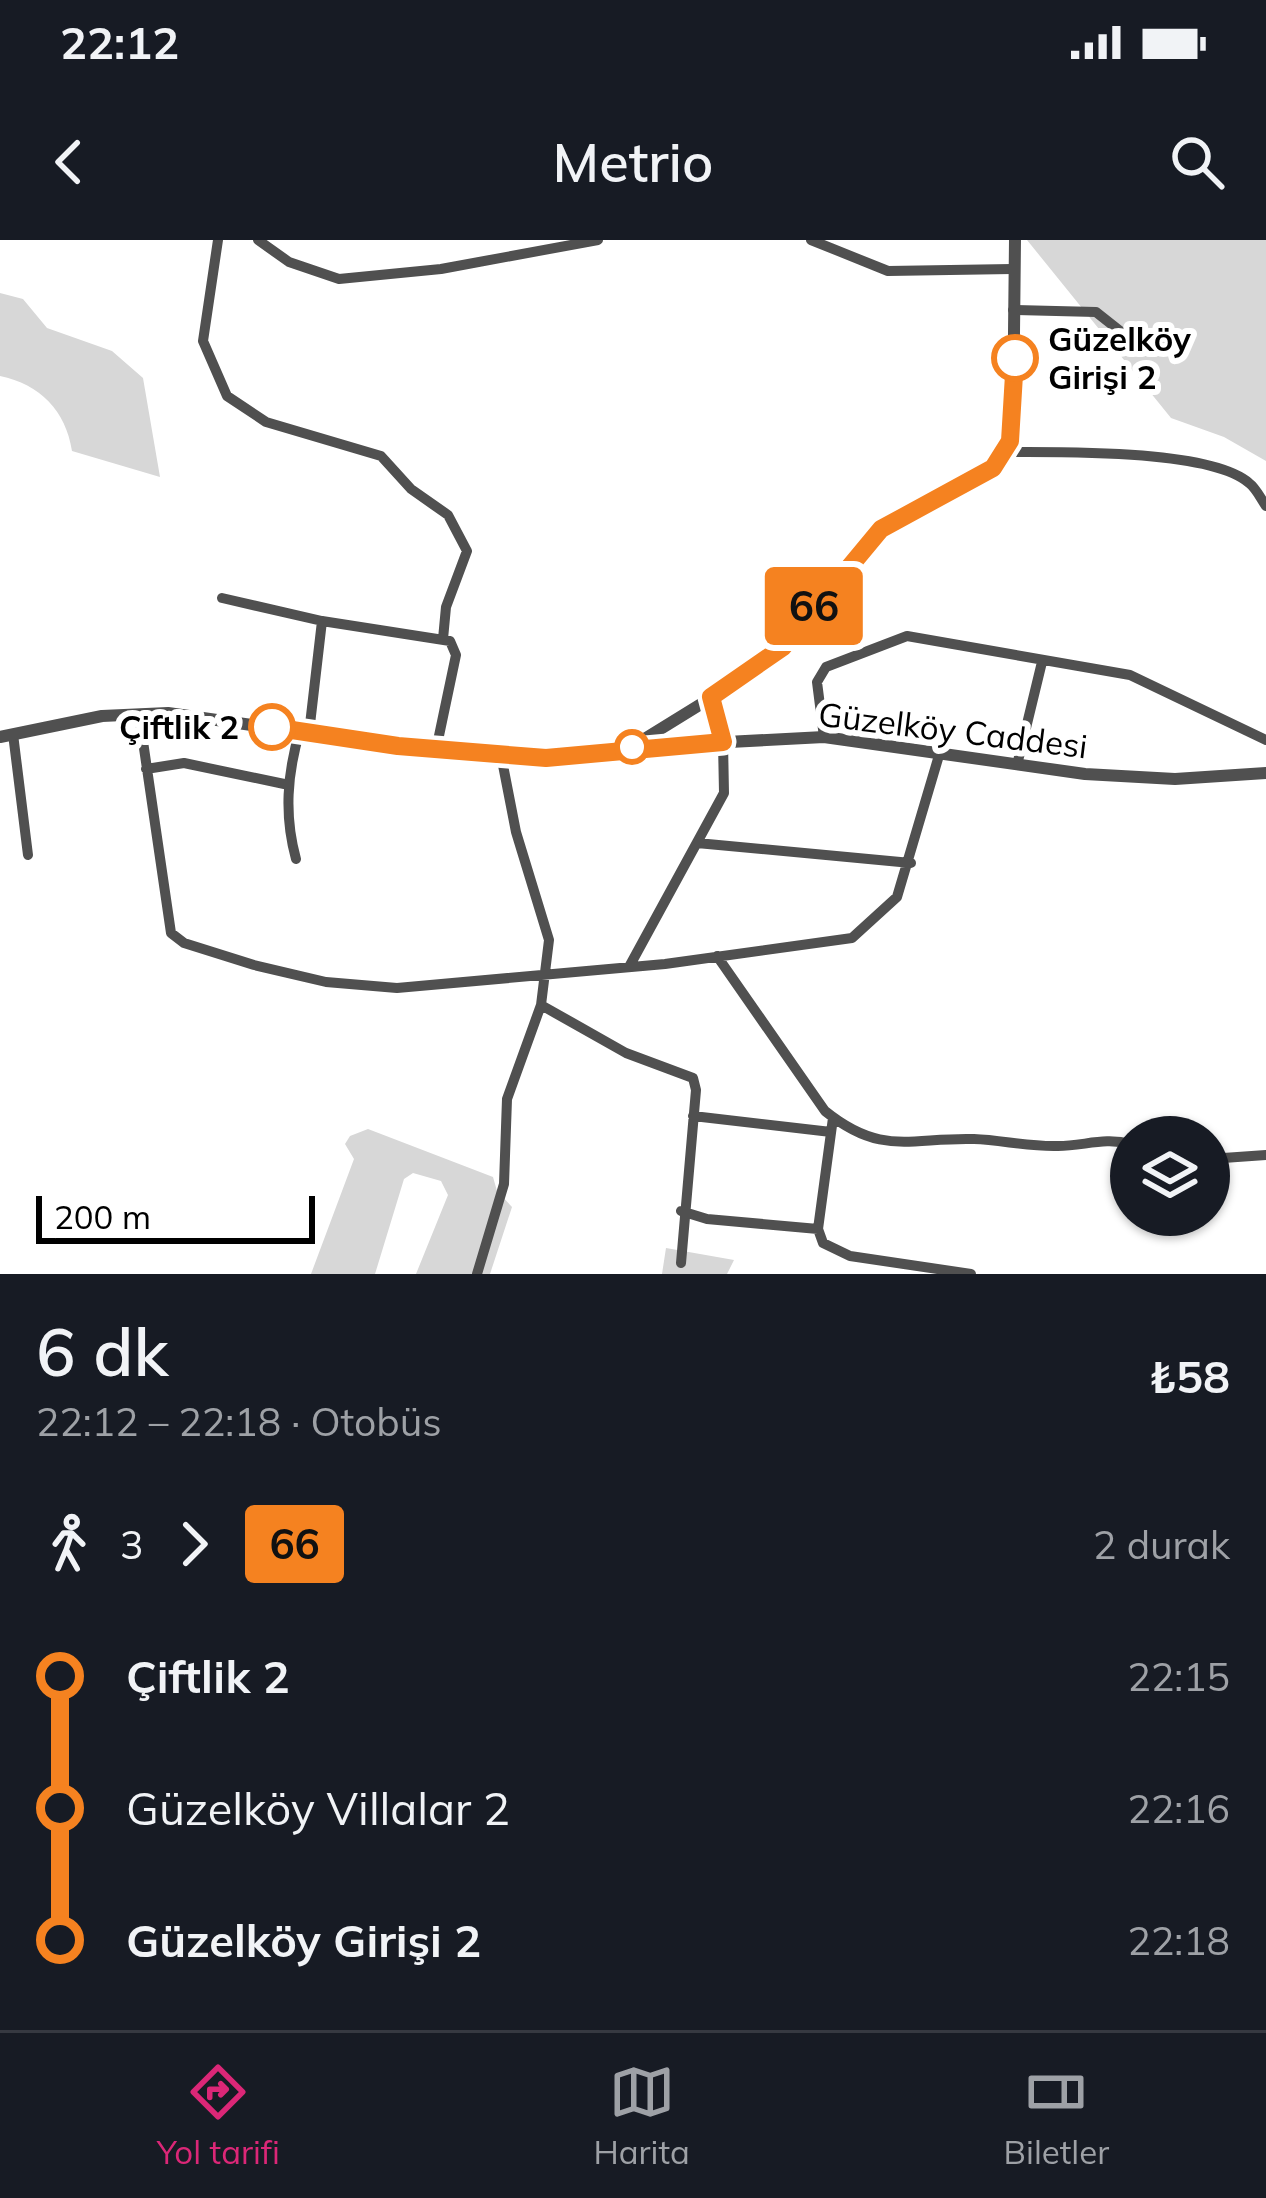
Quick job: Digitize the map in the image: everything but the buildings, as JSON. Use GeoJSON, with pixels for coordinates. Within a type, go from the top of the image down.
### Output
{"type":"FeatureCollection","features":[{"type":"Feature","properties":{"kind":"street"},"geometry":{"type":"LineString","coordinates":[[218,240],[203,341],[227,396],[266,422],[381,456],[448,515],[466,551],[446,607],[443,640]]}},
{"type":"Feature","properties":{"kind":"street"},"geometry":{"type":"LineString","coordinates":[[257,240],[289,262],[338,279],[441,269],[598,240]]}},
{"type":"Feature","properties":{"kind":"street"},"geometry":{"type":"LineString","coordinates":[[812,240],[887,271],[1012,269]]}},
{"type":"Feature","properties":{"kind":"street"},"geometry":{"type":"LineString","coordinates":[[632,747],[783,647],[881,529],[974,480],[1005,452],[1013,425],[1016,240]]}},
{"type":"Feature","properties":{"kind":"street"},"geometry":{"type":"LineString","coordinates":[[1013,310],[1096,312],[1120,331]]}},
{"type":"Feature","properties":{"kind":"street"},"geometry":{"type":"LineString","coordinates":[[1005,452],[1112,452],[1182,461],[1247,480],[1266,506]]}},
{"type":"Feature","properties":{"kind":"street"},"geometry":{"type":"LineString","coordinates":[[222,598],[453,644],[456,655],[436,750]]}},
{"type":"Feature","properties":{"kind":"street"},"geometry":{"type":"LineString","coordinates":[[296,860],[288,830],[289,785],[304,732],[322,621]]}},
{"type":"Feature","properties":{"kind":"street"},"geometry":{"type":"LineString","coordinates":[[824,737],[817,682],[826,667],[907,636],[1130,675],[1266,740]]}},
{"type":"Feature","properties":{"kind":"street"},"geometry":{"type":"LineString","coordinates":[[1017,765],[1042,662]]}},
{"type":"Feature","properties":{"kind":"street"},"geometry":{"type":"LineString","coordinates":[[629,967],[724,793],[723,742],[711,697]]}},
{"type":"Feature","properties":{"kind":"street"},"geometry":{"type":"LineString","coordinates":[[139,714],[167,925],[184,943],[326,982],[398,988],[629,967],[852,938],[888,910],[911,863],[940,752]]}},
{"type":"Feature","properties":{"kind":"street","name":"Güzelköy Caddesi"},"geometry":{"type":"LineString","coordinates":[[6,736],[139,714],[436,750],[546,758],[632,747],[824,737],[1017,765],[1175,778],[1266,773]]}},
{"type":"Feature","properties":{"kind":"street"},"geometry":{"type":"LineString","coordinates":[[6,736],[28,855]]}},
{"type":"Feature","properties":{"kind":"street"},"geometry":{"type":"LineString","coordinates":[[477,1274],[504,1184],[507,1099],[542,1004],[549,940],[516,832],[501,755]]}},
{"type":"Feature","properties":{"kind":"street"},"geometry":{"type":"LineString","coordinates":[[146,769],[184,763],[289,785]]}},
{"type":"Feature","properties":{"kind":"street"},"geometry":{"type":"LineString","coordinates":[[697,843],[911,863]]}},
{"type":"Feature","properties":{"kind":"street"},"geometry":{"type":"LineString","coordinates":[[716,956],[833,1118],[869,1137],[914,1145],[972,1139],[1031,1146],[1110,1142]]}},
{"type":"Feature","properties":{"kind":"street"},"geometry":{"type":"LineString","coordinates":[[542,1004],[626,1053],[688,1074],[696,1090],[681,1211],[681,1263]]}},
{"type":"Feature","properties":{"kind":"street"},"geometry":{"type":"LineString","coordinates":[[693,1116],[831,1132]]}},
{"type":"Feature","properties":{"kind":"street"},"geometry":{"type":"LineString","coordinates":[[833,1118],[818,1229],[828,1247],[842,1254],[971,1274]]}},
{"type":"Feature","properties":{"kind":"street"},"geometry":{"type":"LineString","coordinates":[[1230,1158],[1266,1155]]}},
{"type":"Feature","properties":{"kind":"street"},"geometry":{"type":"LineString","coordinates":[[681,1211],[707,1220],[818,1229]]}},
{"type":"Feature","properties":{"kind":"shaded area"},"geometry":{"type":"Polygon","coordinates":[[[1027,240],[1266,240],[1266,461],[1224,437],[1171,418],[1027,240]]]}},
{"type":"Feature","properties":{"kind":"shaded area"},"geometry":{"type":"Polygon","coordinates":[[[0,293],[23,299],[47,328],[112,351],[143,378],[160,477],[72,451],[64,424],[49,402],[27,385],[0,376],[0,293]]]}},
{"type":"Feature","properties":{"kind":"shaded area"},"geometry":{"type":"Polygon","coordinates":[[[368,1129],[493,1177],[497,1191],[512,1207],[490,1274],[416,1274],[448,1195],[441,1181],[413,1173],[404,1179],[375,1274],[311,1274],[354,1159],[345,1144],[350,1136],[368,1129]]]}},
{"type":"Feature","properties":{"kind":"shaded area"},"geometry":{"type":"Polygon","coordinates":[[[666,1248],[734,1260],[727,1274],[662,1274],[666,1248]]]}},
{"type":"Feature","properties":{"kind":"bus line","name":"66"},"geometry":{"type":"LineString","coordinates":[[272,727],[398,746],[546,758],[723,742],[711,713],[711,697],[783,647],[881,529],[974,480],[1004,455],[1013,425],[1015,358]]}},
{"type":"Feature","properties":{"kind":"place","name":"Güzelköy Girişi 2"},"geometry":{"type":"Point","coordinates":[1015,358]}},
{"type":"Feature","properties":{"kind":"place","name":"Çiftlik 2"},"geometry":{"type":"Point","coordinates":[272,727]}}]}
